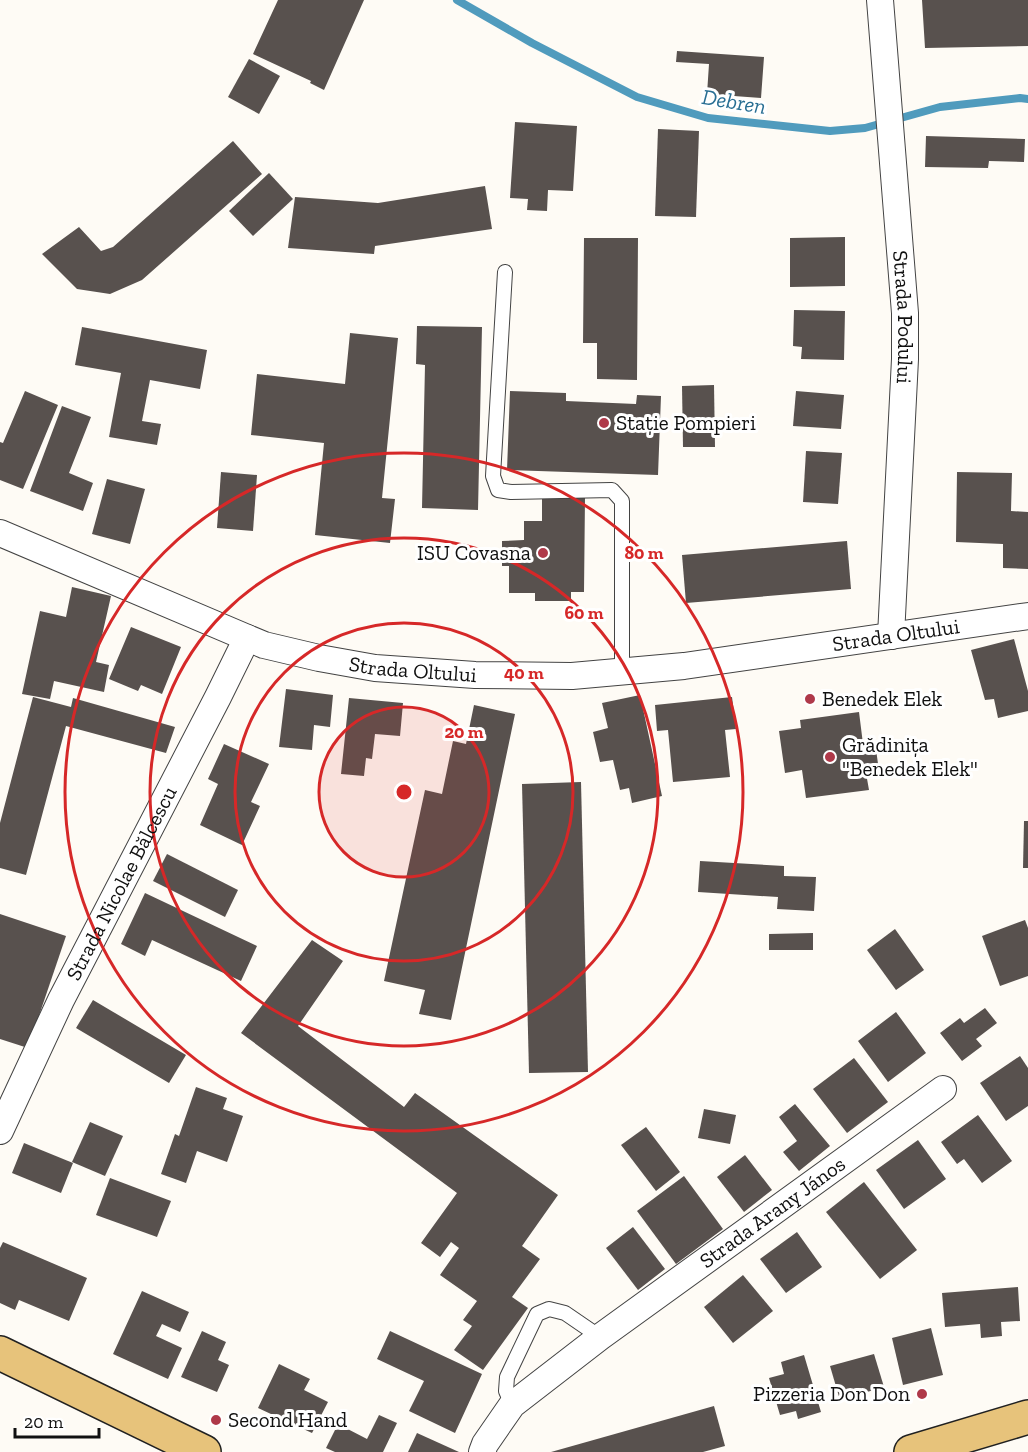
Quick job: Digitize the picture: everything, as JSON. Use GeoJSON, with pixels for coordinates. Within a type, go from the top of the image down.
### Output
{"type":"FeatureCollection","features":[{"type":"Feature","properties":{"kind":"main road"},"geometry":{"type":"LineString","coordinates":[[1,1354],[204,1452]]}},
{"type":"Feature","properties":{"kind":"main road"},"geometry":{"type":"LineString","coordinates":[[911,1452],[1028,1417]]}},
{"type":"Feature","properties":{"kind":"main road"},"geometry":{"type":"LineString","coordinates":[[942,1443],[994,1452]]}},
{"type":"Feature","properties":{"kind":"street","name":"Strada Podului"},"geometry":{"type":"LineString","coordinates":[[880,0],[905,313],[905,359],[891,636]]}},
{"type":"Feature","properties":{"kind":"street","name":"Strada Oltului"},"geometry":{"type":"LineString","coordinates":[[0,533],[264,645],[375,668],[475,675],[548,676],[622,671],[684,666],[1028,616]]}},
{"type":"Feature","properties":{"kind":"street","name":"Strada Nicolae Bălcescu"},"geometry":{"type":"LineString","coordinates":[[0,1131],[61,1000],[247,638]]}},
{"type":"Feature","properties":{"kind":"street","name":"Strada Arany János"},"geometry":{"type":"LineString","coordinates":[[482,1452],[512,1405],[600,1337],[943,1089]]}},
{"type":"Feature","properties":{"kind":"lane"},"geometry":{"type":"LineString","coordinates":[[505,272],[493,476],[498,490],[511,492],[612,490],[622,501],[622,671]]}},
{"type":"Feature","properties":{"kind":"lane"},"geometry":{"type":"LineString","coordinates":[[512,1405],[506,1391],[507,1377],[537,1314],[549,1310],[565,1313],[600,1337]]}},
{"type":"Feature","properties":{"kind":"building"},"geometry":{"type":"Polygon","coordinates":[[[278,0],[364,0],[324,90],[310,83],[311,81],[253,54],[278,0]]]}},
{"type":"Feature","properties":{"kind":"building"},"geometry":{"type":"Polygon","coordinates":[[[922,0],[1028,0],[1028,46],[925,48],[922,0]]]}},
{"type":"Feature","properties":{"kind":"building"},"geometry":{"type":"Polygon","coordinates":[[[677,51],[764,57],[761,98],[707,94],[709,64],[676,62],[677,51]]]}},
{"type":"Feature","properties":{"kind":"building"},"geometry":{"type":"Polygon","coordinates":[[[249,59],[280,76],[259,114],[228,97],[249,59]]]}},
{"type":"Feature","properties":{"kind":"building"},"geometry":{"type":"Polygon","coordinates":[[[515,122],[577,126],[573,191],[548,190],[547,211],[527,210],[528,199],[510,198],[515,122]]]}},
{"type":"Feature","properties":{"kind":"building"},"geometry":{"type":"Polygon","coordinates":[[[658,129],[699,131],[696,217],[655,216],[658,129]]]}},
{"type":"Feature","properties":{"kind":"building"},"geometry":{"type":"Polygon","coordinates":[[[926,136],[1025,139],[1024,162],[989,161],[988,168],[925,167],[926,136]]]}},
{"type":"Feature","properties":{"kind":"building"},"geometry":{"type":"Polygon","coordinates":[[[233,141],[262,174],[142,280],[110,294],[77,289],[42,254],[79,227],[101,251],[113,247],[233,141]]]}},
{"type":"Feature","properties":{"kind":"building"},"geometry":{"type":"Polygon","coordinates":[[[269,173],[293,199],[253,236],[229,211],[269,173]]]}},
{"type":"Feature","properties":{"kind":"building"},"geometry":{"type":"Polygon","coordinates":[[[485,186],[492,229],[375,246],[374,254],[288,248],[295,197],[378,203],[485,186]]]}},
{"type":"Feature","properties":{"kind":"building"},"geometry":{"type":"Polygon","coordinates":[[[845,237],[845,286],[790,287],[790,238],[845,237]]]}},
{"type":"Feature","properties":{"kind":"building"},"geometry":{"type":"Polygon","coordinates":[[[584,238],[638,238],[637,380],[597,379],[597,343],[583,343],[584,238]]]}},
{"type":"Feature","properties":{"kind":"building"},"geometry":{"type":"Polygon","coordinates":[[[794,310],[845,311],[844,360],[801,359],[802,347],[793,346],[794,310]]]}},
{"type":"Feature","properties":{"kind":"building"},"geometry":{"type":"Polygon","coordinates":[[[417,326],[482,327],[478,510],[422,508],[425,365],[416,364],[417,326]]]}},
{"type":"Feature","properties":{"kind":"building"},"geometry":{"type":"Polygon","coordinates":[[[82,327],[207,350],[200,389],[150,380],[142,421],[161,424],[157,445],[109,437],[121,373],[75,365],[82,327]]]}},
{"type":"Feature","properties":{"kind":"building"},"geometry":{"type":"Polygon","coordinates":[[[350,333],[398,338],[382,498],[395,499],[390,543],[315,535],[324,443],[251,435],[257,374],[345,384],[350,333]]]}},
{"type":"Feature","properties":{"kind":"building"},"geometry":{"type":"Polygon","coordinates":[[[714,385],[715,447],[683,447],[682,386],[714,385]]]}},
{"type":"Feature","properties":{"kind":"building"},"geometry":{"type":"Polygon","coordinates":[[[25,391],[58,405],[23,489],[0,480],[0,442],[3,443],[25,391]]]}},
{"type":"Feature","properties":{"kind":"building"},"geometry":{"type":"Polygon","coordinates":[[[510,391],[566,393],[566,401],[636,404],[637,395],[661,396],[658,475],[507,470],[510,391]]]}},
{"type":"Feature","properties":{"kind":"building"},"geometry":{"type":"Polygon","coordinates":[[[796,391],[844,395],[841,429],[793,426],[796,391]]]}},
{"type":"Feature","properties":{"kind":"building"},"geometry":{"type":"Polygon","coordinates":[[[62,406],[91,417],[69,473],[93,483],[83,511],[30,491],[62,406]]]}},
{"type":"Feature","properties":{"kind":"building"},"geometry":{"type":"Polygon","coordinates":[[[806,451],[842,453],[838,504],[803,502],[806,451]]]}},
{"type":"Feature","properties":{"kind":"building"},"geometry":{"type":"Polygon","coordinates":[[[221,472],[257,475],[253,531],[217,528],[221,472]]]}},
{"type":"Feature","properties":{"kind":"building"},"geometry":{"type":"Polygon","coordinates":[[[957,472],[1012,473],[1011,511],[1028,512],[1028,569],[1003,568],[1003,544],[956,542],[957,472]]]}},
{"type":"Feature","properties":{"kind":"building"},"geometry":{"type":"Polygon","coordinates":[[[107,479],[145,489],[130,544],[92,534],[107,479]]]}},
{"type":"Feature","properties":{"kind":"building","name":"ISU Covasna"},"geometry":{"type":"Polygon","coordinates":[[[542,497],[585,497],[584,592],[571,592],[571,601],[535,601],[535,593],[509,593],[509,566],[502,566],[502,541],[524,540],[524,521],[542,521],[542,497]]]}},
{"type":"Feature","properties":{"kind":"building"},"geometry":{"type":"Polygon","coordinates":[[[847,541],[851,589],[686,603],[682,555],[847,541]]]}},
{"type":"Feature","properties":{"kind":"building"},"geometry":{"type":"Polygon","coordinates":[[[72,587],[111,596],[96,662],[109,665],[104,692],[54,681],[50,699],[22,694],[40,611],[66,617],[72,587]]]}},
{"type":"Feature","properties":{"kind":"building"},"geometry":{"type":"Polygon","coordinates":[[[131,627],[181,647],[162,694],[141,685],[138,691],[109,679],[131,627]]]}},
{"type":"Feature","properties":{"kind":"building"},"geometry":{"type":"Polygon","coordinates":[[[1014,639],[1028,691],[1028,711],[998,718],[994,699],[985,700],[971,650],[1014,639]]]}},
{"type":"Feature","properties":{"kind":"building"},"geometry":{"type":"Polygon","coordinates":[[[286,689],[333,695],[330,727],[314,725],[312,750],[279,747],[286,689]]]}},
{"type":"Feature","properties":{"kind":"building"},"geometry":{"type":"Polygon","coordinates":[[[640,695],[662,796],[632,803],[629,788],[620,790],[613,760],[600,762],[593,732],[608,728],[602,703],[640,695]]]}},
{"type":"Feature","properties":{"kind":"building"},"geometry":{"type":"Polygon","coordinates":[[[33,697],[71,707],[73,698],[175,727],[166,753],[66,726],[26,875],[0,868],[0,823],[33,697]]]}},
{"type":"Feature","properties":{"kind":"building"},"geometry":{"type":"Polygon","coordinates":[[[732,697],[736,729],[725,730],[730,777],[673,782],[668,730],[657,731],[655,705],[732,697]]]}},
{"type":"Feature","properties":{"kind":"building"},"geometry":{"type":"Polygon","coordinates":[[[349,698],[403,703],[400,736],[375,734],[372,759],[366,758],[364,776],[341,774],[349,698]]]}},
{"type":"Feature","properties":{"kind":"building"},"geometry":{"type":"Polygon","coordinates":[[[474,705],[515,714],[451,1020],[419,1014],[425,990],[384,981],[425,790],[442,794],[453,741],[466,744],[474,705]]]}},
{"type":"Feature","properties":{"kind":"building","name":"Grădinița \"Benedek Elek\""},"geometry":{"type":"Polygon","coordinates":[[[859,712],[863,744],[875,742],[879,771],[866,773],[869,790],[806,798],[802,770],[785,773],[779,731],[801,728],[800,720],[859,712]]]}},
{"type":"Feature","properties":{"kind":"building"},"geometry":{"type":"Polygon","coordinates":[[[224,744],[269,764],[251,802],[260,806],[242,845],[200,825],[218,784],[208,779],[224,744]]]}},
{"type":"Feature","properties":{"kind":"building"},"geometry":{"type":"Polygon","coordinates":[[[581,782],[588,1072],[529,1073],[522,784],[581,782]]]}},
{"type":"Feature","properties":{"kind":"building"},"geometry":{"type":"Polygon","coordinates":[[[1024,821],[1028,821],[1028,868],[1023,868],[1024,821]]]}},
{"type":"Feature","properties":{"kind":"building"},"geometry":{"type":"Polygon","coordinates":[[[167,854],[238,890],[225,917],[153,881],[167,854]]]}},
{"type":"Feature","properties":{"kind":"building"},"geometry":{"type":"Polygon","coordinates":[[[700,861],[784,866],[784,876],[816,877],[814,911],[777,909],[778,897],[698,892],[700,861]]]}},
{"type":"Feature","properties":{"kind":"building"},"geometry":{"type":"Polygon","coordinates":[[[145,893],[257,946],[241,981],[152,940],[145,956],[121,944],[145,893]]]}},
{"type":"Feature","properties":{"kind":"building"},"geometry":{"type":"Polygon","coordinates":[[[0,914],[66,936],[28,1048],[0,1039],[0,914]]]}},
{"type":"Feature","properties":{"kind":"building"},"geometry":{"type":"Polygon","coordinates":[[[1025,920],[1028,928],[1028,976],[1000,986],[982,936],[1025,920]]]}},
{"type":"Feature","properties":{"kind":"building"},"geometry":{"type":"Polygon","coordinates":[[[895,929],[924,970],[896,990],[867,950],[895,929]]]}},
{"type":"Feature","properties":{"kind":"building"},"geometry":{"type":"Polygon","coordinates":[[[813,933],[813,950],[769,950],[769,934],[813,933]]]}},
{"type":"Feature","properties":{"kind":"building"},"geometry":{"type":"Polygon","coordinates":[[[312,940],[343,961],[298,1026],[404,1107],[415,1093],[558,1195],[522,1246],[540,1259],[512,1297],[528,1308],[483,1370],[454,1350],[472,1326],[463,1320],[477,1301],[440,1275],[459,1248],[451,1242],[440,1257],[421,1243],[457,1193],[241,1033],[312,940]]]}},
{"type":"Feature","properties":{"kind":"building"},"geometry":{"type":"Polygon","coordinates":[[[93,1000],[186,1055],[169,1083],[76,1028],[93,1000]]]}},
{"type":"Feature","properties":{"kind":"building"},"geometry":{"type":"Polygon","coordinates":[[[985,1008],[997,1023],[976,1039],[982,1046],[962,1061],[940,1033],[960,1018],[964,1023],[985,1008]]]}},
{"type":"Feature","properties":{"kind":"building"},"geometry":{"type":"Polygon","coordinates":[[[896,1012],[926,1053],[888,1082],[858,1041],[896,1012]]]}},
{"type":"Feature","properties":{"kind":"building"},"geometry":{"type":"Polygon","coordinates":[[[1020,1056],[1028,1068],[1028,1106],[1006,1121],[980,1083],[1020,1056]]]}},
{"type":"Feature","properties":{"kind":"building"},"geometry":{"type":"Polygon","coordinates":[[[854,1058],[888,1102],[847,1133],[813,1089],[854,1058]]]}},
{"type":"Feature","properties":{"kind":"building"},"geometry":{"type":"Polygon","coordinates":[[[196,1087],[227,1098],[223,1109],[243,1116],[227,1162],[197,1151],[186,1183],[161,1174],[175,1134],[179,1136],[196,1087]]]}},
{"type":"Feature","properties":{"kind":"building"},"geometry":{"type":"Polygon","coordinates":[[[795,1104],[830,1146],[799,1171],[783,1152],[797,1141],[779,1117],[795,1104]]]}},
{"type":"Feature","properties":{"kind":"building"},"geometry":{"type":"Polygon","coordinates":[[[704,1109],[736,1115],[730,1144],[698,1138],[704,1109]]]}},
{"type":"Feature","properties":{"kind":"building"},"geometry":{"type":"Polygon","coordinates":[[[978,1115],[1012,1161],[982,1183],[964,1159],[957,1164],[941,1142],[978,1115]]]}},
{"type":"Feature","properties":{"kind":"building"},"geometry":{"type":"Polygon","coordinates":[[[90,1122],[123,1136],[105,1176],[72,1162],[90,1122]]]}},
{"type":"Feature","properties":{"kind":"building"},"geometry":{"type":"Polygon","coordinates":[[[646,1127],[680,1172],[656,1191],[621,1145],[646,1127]]]}},
{"type":"Feature","properties":{"kind":"building"},"geometry":{"type":"Polygon","coordinates":[[[918,1140],[946,1179],[904,1209],[876,1170],[918,1140]]]}},
{"type":"Feature","properties":{"kind":"building"},"geometry":{"type":"Polygon","coordinates":[[[24,1143],[73,1163],[61,1193],[12,1173],[24,1143]]]}},
{"type":"Feature","properties":{"kind":"building"},"geometry":{"type":"Polygon","coordinates":[[[745,1155],[772,1190],[744,1212],[717,1177],[745,1155]]]}},
{"type":"Feature","properties":{"kind":"building"},"geometry":{"type":"Polygon","coordinates":[[[684,1176],[723,1229],[676,1264],[637,1211],[684,1176]]]}},
{"type":"Feature","properties":{"kind":"building"},"geometry":{"type":"Polygon","coordinates":[[[110,1178],[171,1201],[157,1237],[96,1215],[110,1178]]]}},
{"type":"Feature","properties":{"kind":"building"},"geometry":{"type":"Polygon","coordinates":[[[864,1182],[917,1250],[880,1279],[826,1212],[864,1182]]]}},
{"type":"Feature","properties":{"kind":"building"},"geometry":{"type":"Polygon","coordinates":[[[633,1227],[665,1269],[638,1290],[606,1248],[633,1227]]]}},
{"type":"Feature","properties":{"kind":"building"},"geometry":{"type":"Polygon","coordinates":[[[797,1232],[822,1267],[786,1293],[760,1259],[797,1232]]]}},
{"type":"Feature","properties":{"kind":"building"},"geometry":{"type":"Polygon","coordinates":[[[3,1242],[87,1278],[69,1321],[19,1300],[15,1310],[0,1303],[0,1248],[3,1242]]]}},
{"type":"Feature","properties":{"kind":"building"},"geometry":{"type":"Polygon","coordinates":[[[743,1275],[773,1311],[733,1343],[704,1307],[743,1275]]]}},
{"type":"Feature","properties":{"kind":"building"},"geometry":{"type":"Polygon","coordinates":[[[1018,1287],[1020,1321],[1001,1322],[1002,1336],[981,1338],[980,1324],[945,1327],[942,1293],[1018,1287]]]}},
{"type":"Feature","properties":{"kind":"building"},"geometry":{"type":"Polygon","coordinates":[[[142,1291],[189,1312],[180,1332],[162,1324],[156,1336],[182,1348],[168,1379],[113,1354],[142,1291]]]}},
{"type":"Feature","properties":{"kind":"building"},"geometry":{"type":"Polygon","coordinates":[[[931,1328],[943,1375],[903,1385],[892,1338],[931,1328]]]}},
{"type":"Feature","properties":{"kind":"building"},"geometry":{"type":"Polygon","coordinates":[[[202,1331],[226,1342],[218,1360],[229,1365],[217,1392],[181,1377],[202,1331]]]}},
{"type":"Feature","properties":{"kind":"building"},"geometry":{"type":"Polygon","coordinates":[[[390,1331],[482,1374],[455,1433],[409,1411],[424,1381],[377,1359],[390,1331]]]}},
{"type":"Feature","properties":{"kind":"building"},"geometry":{"type":"Polygon","coordinates":[[[874,1354],[884,1387],[840,1400],[830,1366],[874,1354]]]}},
{"type":"Feature","properties":{"kind":"building"},"geometry":{"type":"Polygon","coordinates":[[[804,1355],[821,1412],[798,1419],[796,1411],[780,1415],[769,1378],[784,1374],[781,1362],[804,1355]]]}},
{"type":"Feature","properties":{"kind":"building"},"geometry":{"type":"Polygon","coordinates":[[[279,1364],[310,1379],[304,1390],[328,1402],[312,1433],[258,1408],[279,1364]]]}},
{"type":"Feature","properties":{"kind":"building"},"geometry":{"type":"Polygon","coordinates":[[[714,1406],[725,1446],[703,1452],[551,1452],[714,1406]]]}},
{"type":"Feature","properties":{"kind":"building"},"geometry":{"type":"Polygon","coordinates":[[[379,1415],[397,1423],[383,1452],[335,1452],[326,1448],[338,1424],[367,1439],[379,1415]]]}},
{"type":"Feature","properties":{"kind":"building"},"geometry":{"type":"Polygon","coordinates":[[[417,1433],[459,1452],[408,1452],[417,1433]]]}},
{"type":"Feature","properties":{"kind":"waterway","name":"Debren"},"geometry":{"type":"LineString","coordinates":[[457,0],[532,43],[637,97],[708,118],[830,131],[865,128],[940,107],[1028,99]]}},
{"type":"Feature","properties":{"kind":"place","name":"Stație Pompieri"},"geometry":{"type":"Point","coordinates":[604,423]}},
{"type":"Feature","properties":{"kind":"place","name":"ISU Covasna"},"geometry":{"type":"Point","coordinates":[543,553]}},
{"type":"Feature","properties":{"kind":"place","name":"Benedek Elek"},"geometry":{"type":"Point","coordinates":[810,699]}},
{"type":"Feature","properties":{"kind":"place","name":"Grădinița \"Benedek Elek\""},"geometry":{"type":"Point","coordinates":[830,757]}},
{"type":"Feature","properties":{"kind":"place","name":"Pizzeria Don Don"},"geometry":{"type":"Point","coordinates":[922,1394]}},
{"type":"Feature","properties":{"kind":"place","name":"Second Hand"},"geometry":{"type":"Point","coordinates":[216,1420]}}]}
